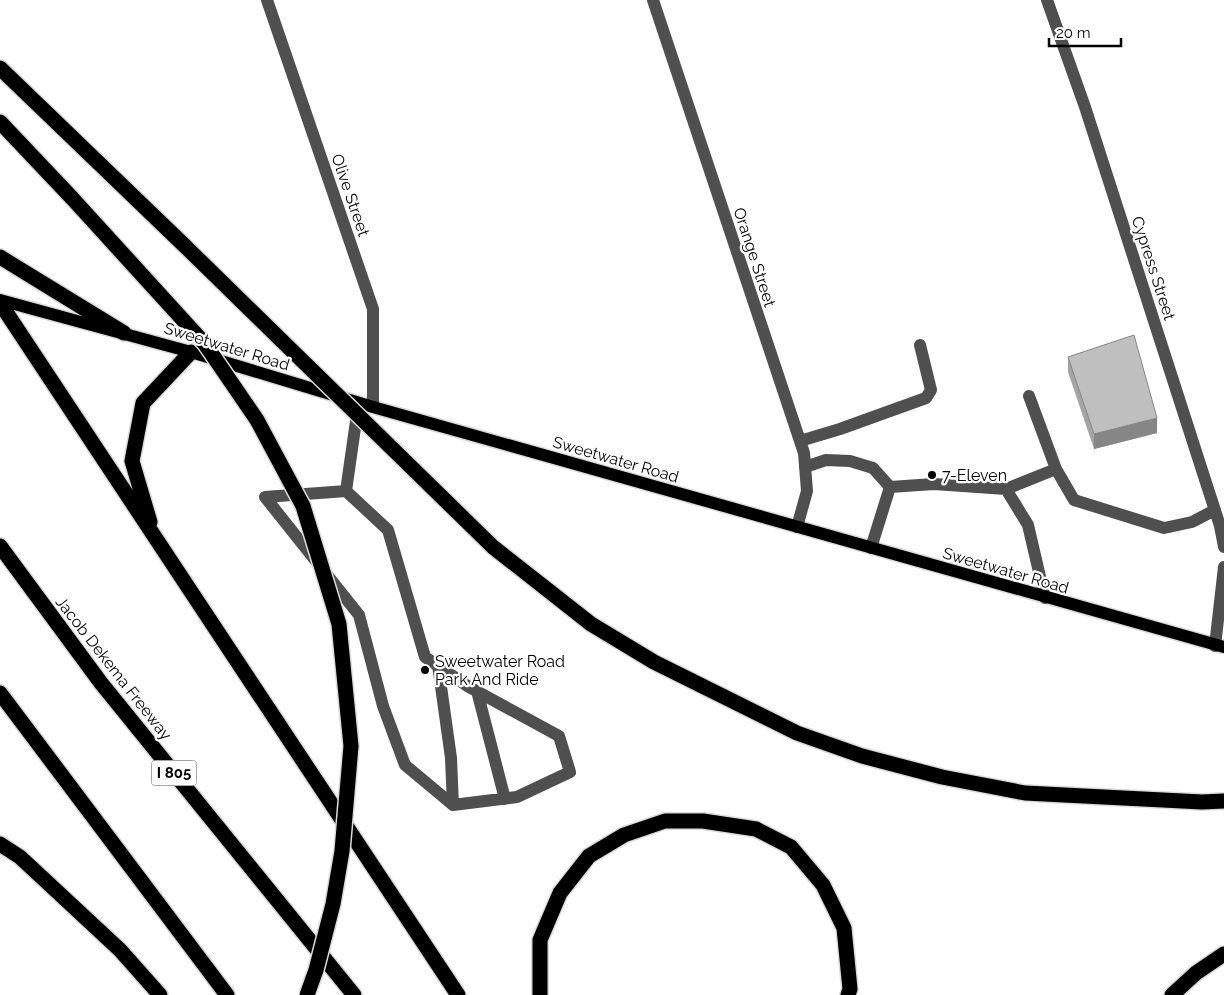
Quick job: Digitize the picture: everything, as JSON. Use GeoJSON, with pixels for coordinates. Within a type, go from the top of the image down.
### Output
{"type":"FeatureCollection","features":[{"type":"Feature","properties":{"kind":"highway"},"geometry":{"type":"LineString","coordinates":[[0,68],[493,547],[591,624],[654,662],[796,733],[852,752],[942,778],[1026,793],[1202,802],[1224,801]]}},
{"type":"Feature","properties":{"kind":"highway"},"geometry":{"type":"LineString","coordinates":[[0,122],[205,344],[258,420],[303,506],[339,624],[351,746],[342,851],[334,904],[316,970],[307,995]]}},
{"type":"Feature","properties":{"kind":"highway"},"geometry":{"type":"LineString","coordinates":[[0,257],[124,333]]}},
{"type":"Feature","properties":{"kind":"highway"},"geometry":{"type":"LineString","coordinates":[[0,302],[458,995]]}},
{"type":"Feature","properties":{"kind":"highway"},"geometry":{"type":"LineString","coordinates":[[155,538],[132,461],[143,403],[191,352]]}},
{"type":"Feature","properties":{"kind":"highway","name":"Jacob Dekema Freeway"},"geometry":{"type":"LineString","coordinates":[[0,546],[101,683],[354,995]]}},
{"type":"Feature","properties":{"kind":"highway"},"geometry":{"type":"LineString","coordinates":[[0,693],[227,995]]}},
{"type":"Feature","properties":{"kind":"highway"},"geometry":{"type":"LineString","coordinates":[[540,995],[540,940],[560,894],[589,856],[624,835],[665,821],[704,821],[756,830],[791,847],[824,885],[844,928],[850,989],[848,995]]}},
{"type":"Feature","properties":{"kind":"highway"},"geometry":{"type":"LineString","coordinates":[[0,844],[20,857],[113,943],[160,995]]}},
{"type":"Feature","properties":{"kind":"highway"},"geometry":{"type":"LineString","coordinates":[[1172,995],[1196,973],[1224,954]]}},
{"type":"Feature","properties":{"kind":"main road","name":"Sweetwater Road"},"geometry":{"type":"LineString","coordinates":[[0,302],[124,333],[373,407],[1219,646]]}},
{"type":"Feature","properties":{"kind":"street","name":"Olive Street"},"geometry":{"type":"LineString","coordinates":[[266,0],[373,309],[373,407]]}},
{"type":"Feature","properties":{"kind":"street","name":"Orange Street"},"geometry":{"type":"LineString","coordinates":[[653,0],[804,453],[807,492],[796,527]]}},
{"type":"Feature","properties":{"kind":"street","name":"Cypress Street"},"geometry":{"type":"LineString","coordinates":[[1047,0],[1085,107],[1215,510],[1224,547]]}},
{"type":"Feature","properties":{"kind":"street"},"geometry":{"type":"LineString","coordinates":[[800,441],[840,430],[926,398],[931,390],[920,345]]}},
{"type":"Feature","properties":{"kind":"street"},"geometry":{"type":"LineString","coordinates":[[1029,396],[1056,469],[1074,500],[1164,528],[1192,522],[1215,510]]}},
{"type":"Feature","properties":{"kind":"street"},"geometry":{"type":"LineString","coordinates":[[346,492],[358,402]]}},
{"type":"Feature","properties":{"kind":"street"},"geometry":{"type":"LineString","coordinates":[[805,467],[826,460],[850,461],[873,468],[890,487]]}},
{"type":"Feature","properties":{"kind":"street"},"geometry":{"type":"LineString","coordinates":[[890,487],[934,484],[1006,489],[1056,469]]}},
{"type":"Feature","properties":{"kind":"street"},"geometry":{"type":"LineString","coordinates":[[871,548],[890,487]]}},
{"type":"Feature","properties":{"kind":"street"},"geometry":{"type":"LineString","coordinates":[[1006,489],[1028,525],[1045,598]]}},
{"type":"Feature","properties":{"kind":"street"},"geometry":{"type":"LineString","coordinates":[[346,492],[388,530],[426,657],[438,665],[477,691],[559,736],[570,772],[517,797],[453,805],[405,765],[382,706],[359,615],[265,497],[346,492]]}},
{"type":"Feature","properties":{"kind":"street"},"geometry":{"type":"LineString","coordinates":[[1219,646],[1224,567]]}},
{"type":"Feature","properties":{"kind":"street"},"geometry":{"type":"LineString","coordinates":[[438,665],[451,758],[453,805]]}},
{"type":"Feature","properties":{"kind":"street"},"geometry":{"type":"LineString","coordinates":[[477,691],[505,799]]}},
{"type":"Feature","properties":{"kind":"building"},"geometry":{"type":"Polygon","coordinates":[[[1134,335],[1157,418],[1094,434],[1068,357],[1134,335]]]}},
{"type":"Feature","properties":{"kind":"place","name":"7-Eleven"},"geometry":{"type":"Point","coordinates":[932,475]}},
{"type":"Feature","properties":{"kind":"place","name":"Sweetwater Road Park And Ride"},"geometry":{"type":"Point","coordinates":[425,670]}}]}
